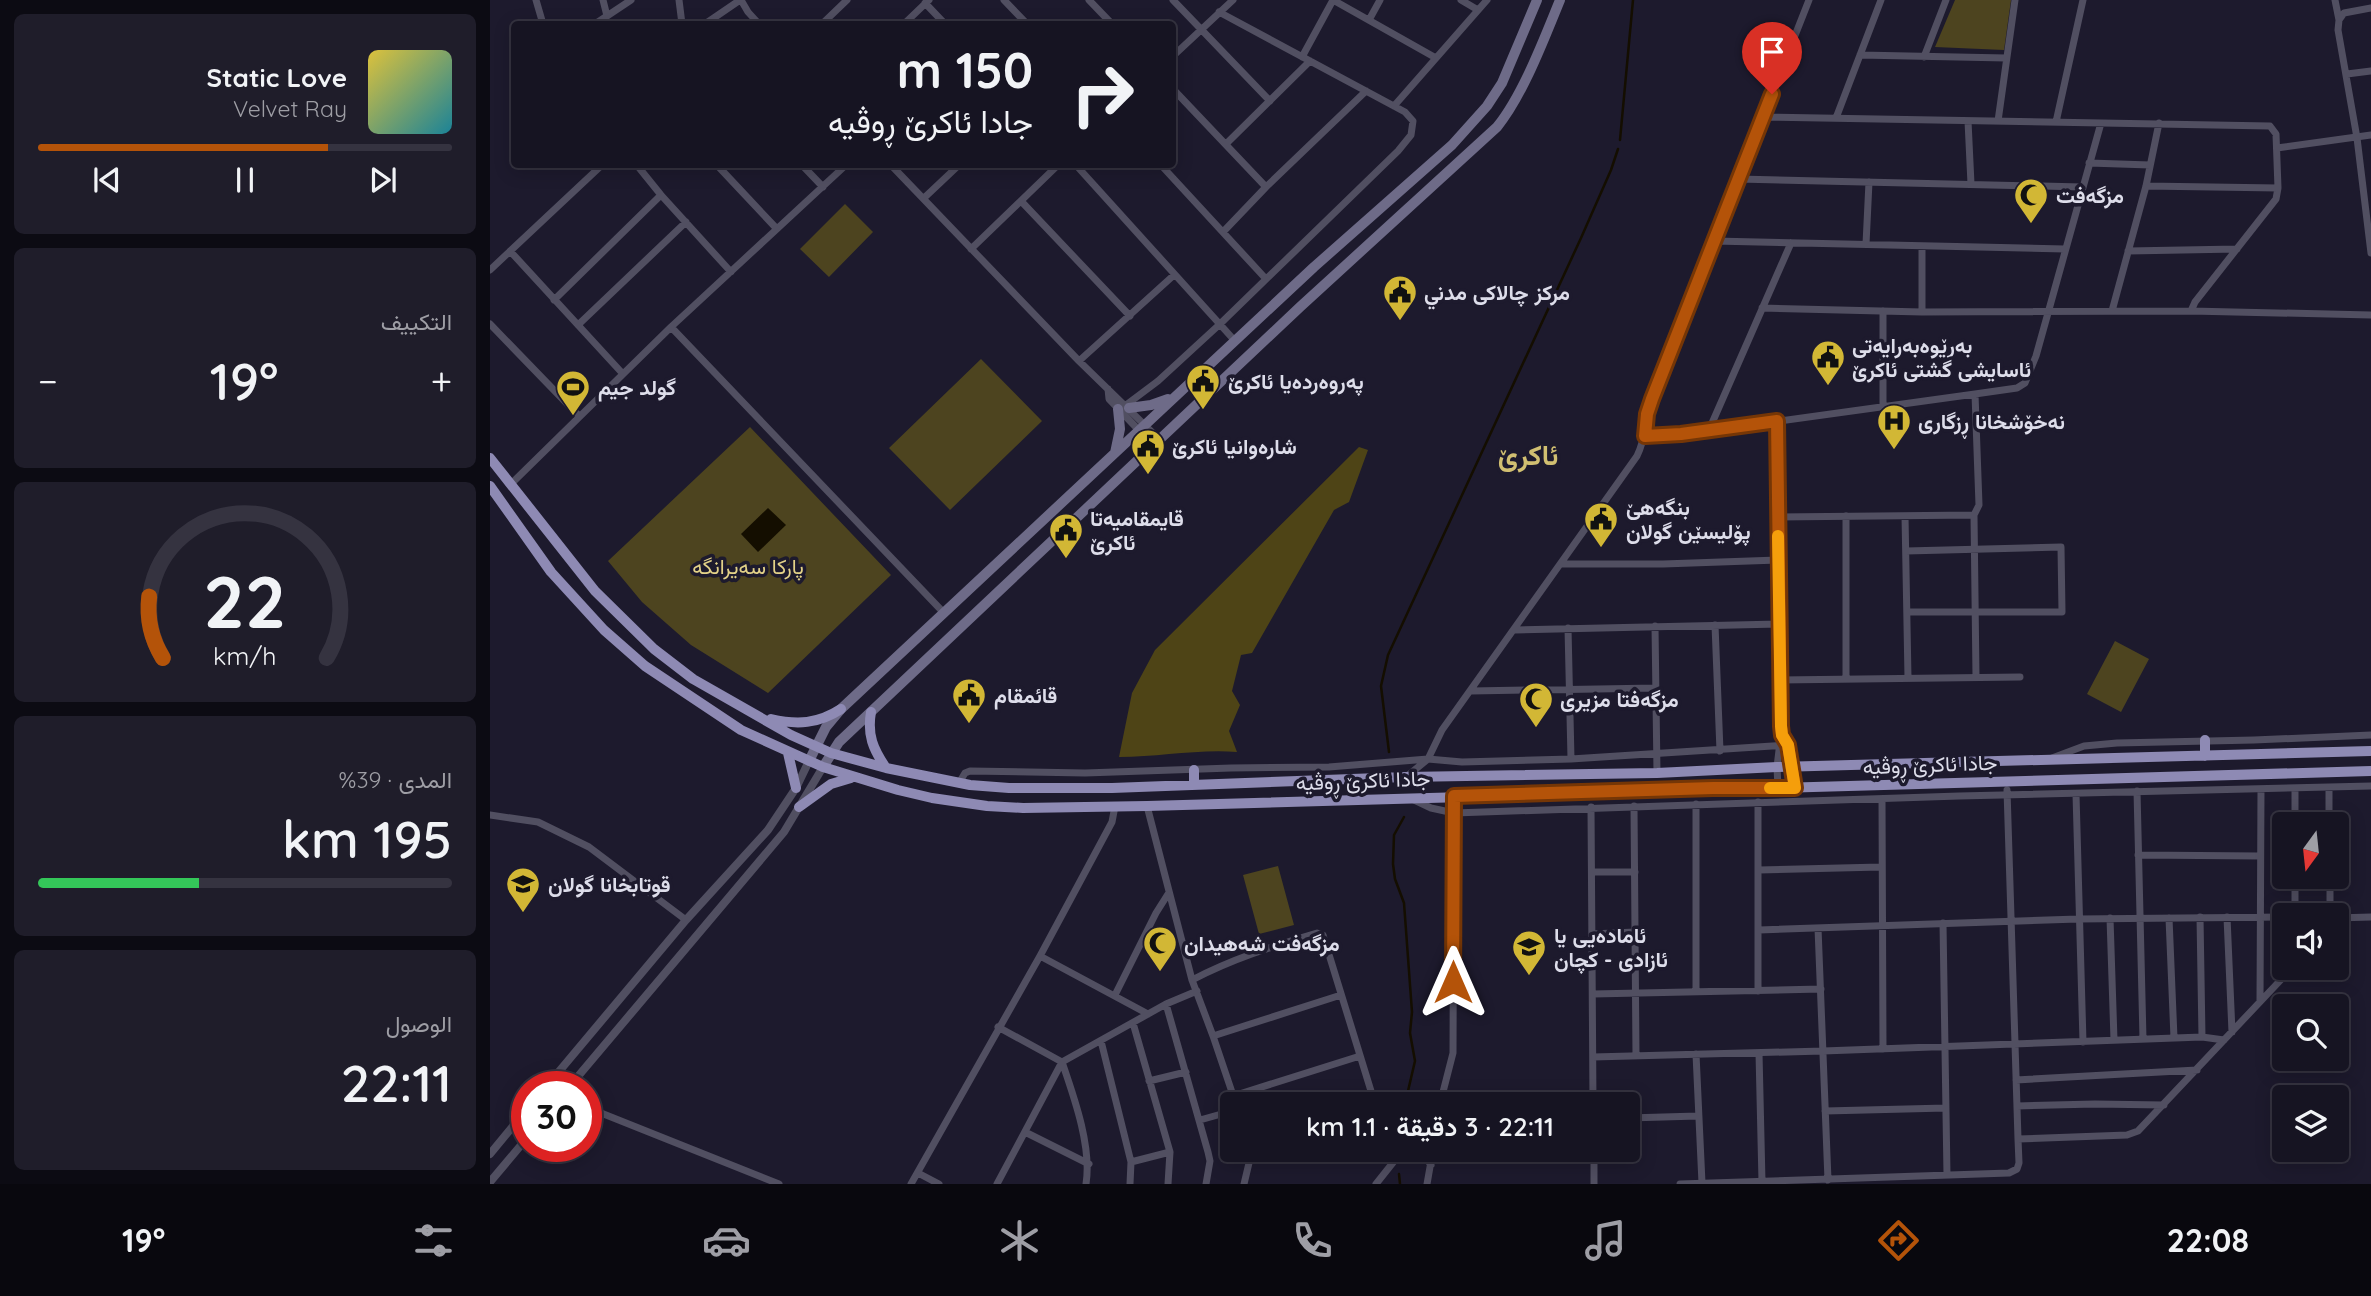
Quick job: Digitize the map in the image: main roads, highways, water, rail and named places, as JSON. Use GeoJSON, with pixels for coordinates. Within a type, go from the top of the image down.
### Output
{"type":"FeatureCollection","features":[{"type":"Feature","properties":{"kind":"highway","name":"جادا ئاکرێ ڕوڤیە"},"geometry":{"type":"LineString","coordinates":[[490,458],[595,591],[646,642],[704,686],[791,735],[831,752],[886,768],[958,783],[1045,789],[2371,751]]}},
{"type":"Feature","properties":{"kind":"highway","name":"جادا ئاکرێ ڕوڤیە"},"geometry":{"type":"LineString","coordinates":[[490,486],[551,572],[604,630],[645,666],[741,730],[788,753],[854,778],[932,798],[1023,808],[1147,806],[2371,771]]}},
{"type":"Feature","properties":{"kind":"highway"},"geometry":{"type":"LineString","coordinates":[[761,717],[805,723],[822,719],[841,709]]}},
{"type":"Feature","properties":{"kind":"highway"},"geometry":{"type":"LineString","coordinates":[[871,712],[868,727],[870,740],[886,768]]}},
{"type":"Feature","properties":{"kind":"highway"},"geometry":{"type":"LineString","coordinates":[[2204,740],[2205,756]]}},
{"type":"Feature","properties":{"kind":"highway"},"geometry":{"type":"LineString","coordinates":[[788,753],[796,788]]}},
{"type":"Feature","properties":{"kind":"highway"},"geometry":{"type":"LineString","coordinates":[[1194,770],[1194,785]]}},
{"type":"Feature","properties":{"kind":"highway"},"geometry":{"type":"LineString","coordinates":[[799,807],[831,784],[854,778]]}},
{"type":"Feature","properties":{"kind":"highway"},"geometry":{"type":"LineString","coordinates":[[1906,784],[1906,797]]}},
{"type":"Feature","properties":{"kind":"main road"},"geometry":{"type":"LineString","coordinates":[[809,761],[826,727],[841,709],[1314,267],[1452,145],[1487,106],[1502,83],[1537,0]]}},
{"type":"Feature","properties":{"kind":"main road"},"geometry":{"type":"LineString","coordinates":[[823,767],[839,742],[1156,442],[1497,127],[1521,88],[1560,0]]}},
{"type":"Feature","properties":{"kind":"main road"},"geometry":{"type":"LineString","coordinates":[[1314,267],[1329,281]]}},
{"type":"Feature","properties":{"kind":"main road"},"geometry":{"type":"LineString","coordinates":[[1115,453],[1124,407],[1151,405],[1178,394]]}},
{"type":"Feature","properties":{"kind":"main road"},"geometry":{"type":"LineString","coordinates":[[979,581],[993,596]]}},
{"type":"Feature","properties":{"kind":"waterway"},"geometry":{"type":"LineString","coordinates":[[1620,140],[1633,0]]}},
{"type":"Feature","properties":{"kind":"waterway"},"geometry":{"type":"LineString","coordinates":[[1389,752],[1381,686],[1388,655],[1581,238],[1618,149]]}},
{"type":"Feature","properties":{"kind":"waterway"},"geometry":{"type":"LineString","coordinates":[[1404,817],[1394,835],[1393,864],[1395,879],[1404,903],[1412,1012],[1410,1033],[1415,1061],[1407,1092]]}},
{"type":"Feature","properties":{"kind":"waterway"},"geometry":{"type":"LineString","coordinates":[[1399,1174],[1400,1184]]}},
{"type":"Feature","properties":{"kind":"place","name":"مزگەفت"},"geometry":{"type":"Point","coordinates":[2031,225]}},
{"type":"Feature","properties":{"kind":"place","name":"مركز چالاکى مدني"},"geometry":{"type":"Point","coordinates":[1400,322]}},
{"type":"Feature","properties":{"kind":"place","name":"بەرێوەبەرایەتی ئاسایشی گشتی ئاکرێ"},"geometry":{"type":"Point","coordinates":[1828,387]}},
{"type":"Feature","properties":{"kind":"place","name":"پەروەردەیا ئاكرێ"},"geometry":{"type":"Point","coordinates":[1203,411]}},
{"type":"Feature","properties":{"kind":"place","name":"گولد جیم"},"geometry":{"type":"Point","coordinates":[573,417]}},
{"type":"Feature","properties":{"kind":"place","name":"نەخۆشخانا ڕزگاری"},"geometry":{"type":"Point","coordinates":[1894,451]}},
{"type":"Feature","properties":{"kind":"place","name":"شارەوانیا ئاکرێ"},"geometry":{"type":"Point","coordinates":[1148,476]}},
{"type":"Feature","properties":{"kind":"place","name":"بنگە‌ھێ پۆلیسێن گولان"},"geometry":{"type":"Point","coordinates":[1601,549]}},
{"type":"Feature","properties":{"kind":"place","name":"قایمقامیەتا ئاکرێ"},"geometry":{"type":"Point","coordinates":[1066,560]}},
{"type":"Feature","properties":{"kind":"place","name":"قائمقام"},"geometry":{"type":"Point","coordinates":[969,725]}},
{"type":"Feature","properties":{"kind":"place","name":"مزگەفتا مزیری"},"geometry":{"type":"Point","coordinates":[1536,729]}},
{"type":"Feature","properties":{"kind":"place","name":"قوتابخانا گولان"},"geometry":{"type":"Point","coordinates":[523,914]}},
{"type":"Feature","properties":{"kind":"place","name":"مزگەفت شه‌هيدان"},"geometry":{"type":"Point","coordinates":[1160,973]}},
{"type":"Feature","properties":{"kind":"place","name":"ئامادەیی یا ئازادی - کچان"},"geometry":{"type":"Point","coordinates":[1529,977]}},
{"type":"Feature","properties":{"kind":"district","name":"ئاکرێ"},"geometry":{"type":"Point","coordinates":[1528,454]}},
{"type":"Feature","properties":{"kind":"park label","name":"پارکا سەیرانگه"},"geometry":{"type":"Point","coordinates":[748,566]}}]}
